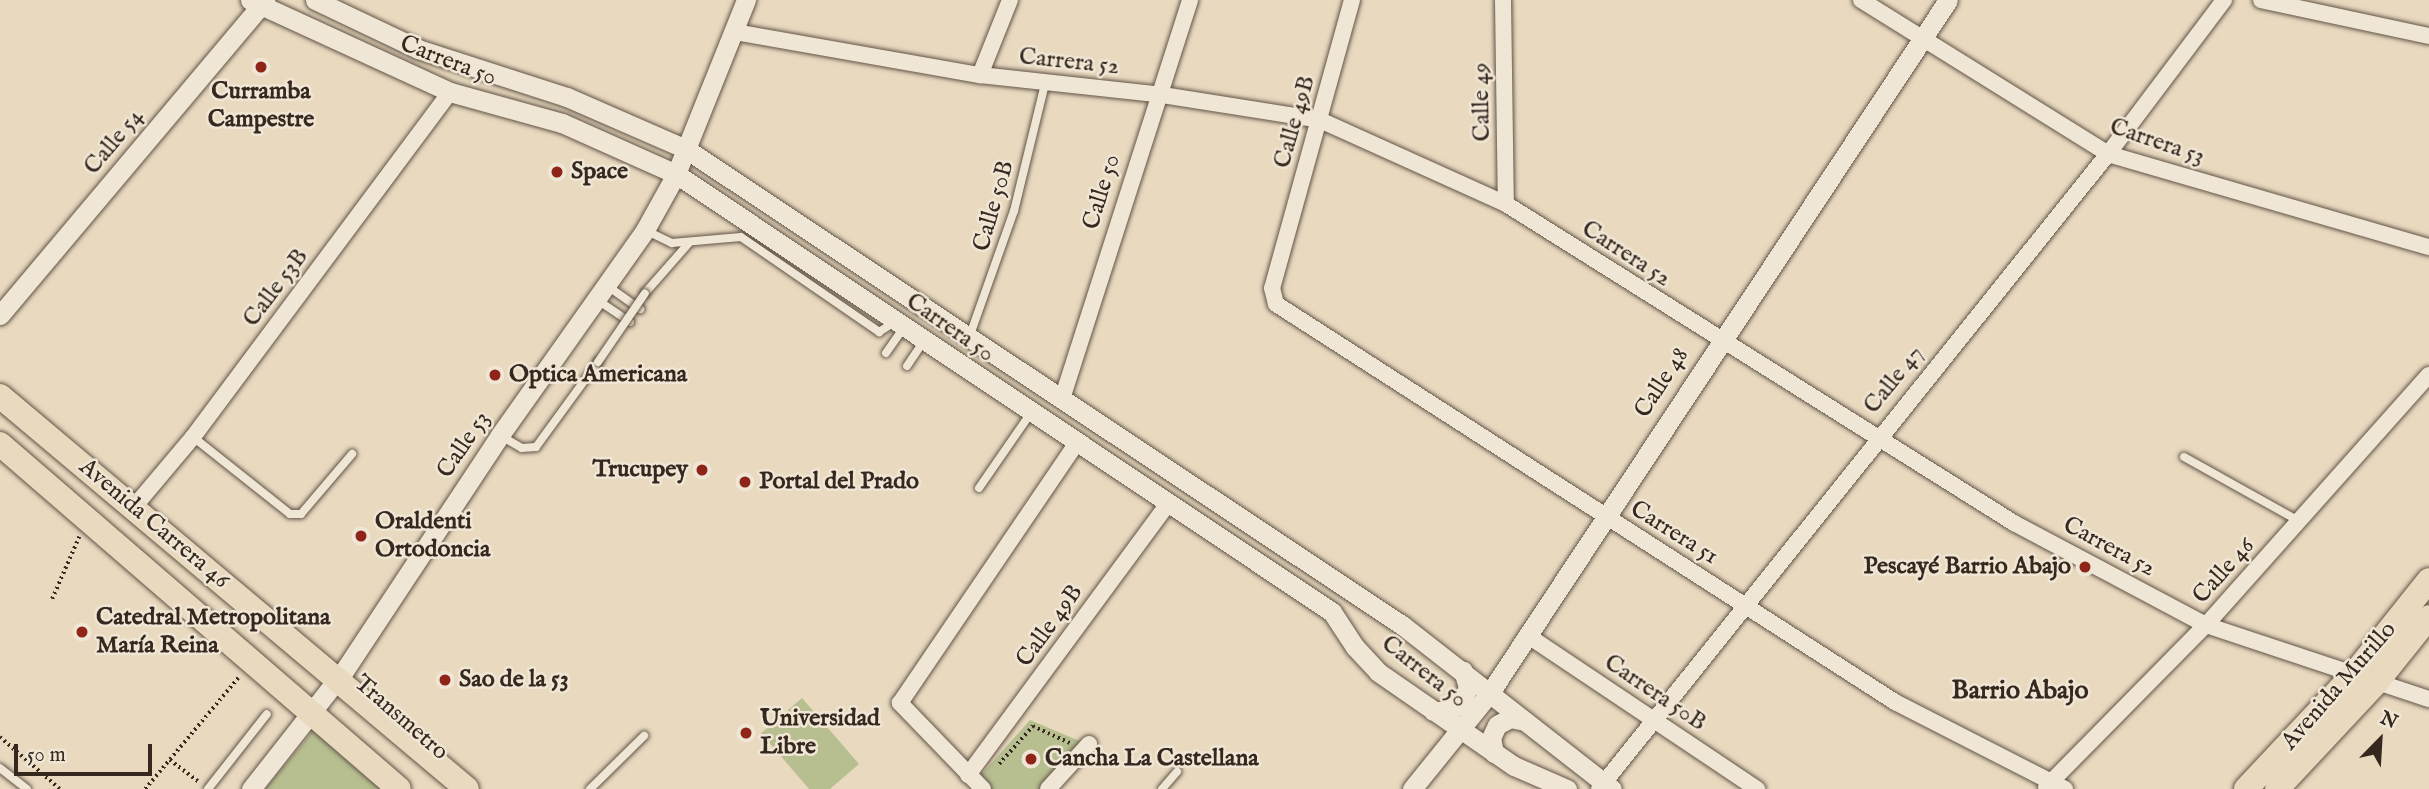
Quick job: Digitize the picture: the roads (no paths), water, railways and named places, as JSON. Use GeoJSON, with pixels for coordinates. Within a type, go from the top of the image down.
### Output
{"type":"FeatureCollection","features":[{"type":"Feature","properties":{"kind":"main road","name":"Avenida Carrera 46"},"geometry":{"type":"LineString","coordinates":[[0,396],[467,789]]}},
{"type":"Feature","properties":{"kind":"main road","name":"Avenida Carrera 46"},"geometry":{"type":"LineString","coordinates":[[0,444],[315,707],[399,789]]}},
{"type":"Feature","properties":{"kind":"main road","name":"Avenida Murillo"},"geometry":{"type":"LineString","coordinates":[[2277,789],[2365,678],[2429,580]]}},
{"type":"Feature","properties":{"kind":"main road","name":"Avenida Murillo"},"geometry":{"type":"LineString","coordinates":[[2246,789],[2429,617]]}},
{"type":"Feature","properties":{"kind":"street","name":"Carrera 50"},"geometry":{"type":"LineString","coordinates":[[315,0],[418,49],[567,97],[686,149],[1402,625],[1491,691],[1605,787]]}},
{"type":"Feature","properties":{"kind":"street","name":"Calle 53"},"geometry":{"type":"LineString","coordinates":[[251,789],[336,681],[500,435],[645,230],[676,174],[746,0]]}},
{"type":"Feature","properties":{"kind":"street"},"geometry":{"type":"LineString","coordinates":[[980,75],[1010,0]]}},
{"type":"Feature","properties":{"kind":"street","name":"Calle 50"},"geometry":{"type":"LineString","coordinates":[[1062,399],[1156,94],[1191,0]]}},
{"type":"Feature","properties":{"kind":"street","name":"Calle 49B"},"geometry":{"type":"LineString","coordinates":[[1272,297],[1352,0]]}},
{"type":"Feature","properties":{"kind":"street","name":"Calle 49"},"geometry":{"type":"LineString","coordinates":[[1503,0],[1506,204]]}},
{"type":"Feature","properties":{"kind":"street","name":"Carrera 53"},"geometry":{"type":"LineString","coordinates":[[1861,0],[2108,154],[2429,247]]}},
{"type":"Feature","properties":{"kind":"street","name":"Calle 48"},"geometry":{"type":"LineString","coordinates":[[1412,789],[1491,691],[1719,341],[1948,0]]}},
{"type":"Feature","properties":{"kind":"street","name":"Calle 47"},"geometry":{"type":"LineString","coordinates":[[1605,787],[1652,719],[2108,154],[2224,0]]}},
{"type":"Feature","properties":{"kind":"street"},"geometry":{"type":"LineString","coordinates":[[2261,0],[2429,36]]}},
{"type":"Feature","properties":{"kind":"street","name":"Carrera 50"},"geometry":{"type":"LineString","coordinates":[[258,2],[450,92],[562,123],[676,174],[901,324],[1030,414],[1332,612],[1354,648],[1378,672],[1460,730],[1494,753],[1567,789]]}},
{"type":"Feature","properties":{"kind":"street","name":"Calle 54"},"geometry":{"type":"LineString","coordinates":[[0,316],[258,2]]}},
{"type":"Feature","properties":{"kind":"street","name":"Carrera 52"},"geometry":{"type":"LineString","coordinates":[[734,32],[980,75],[1156,94],[1320,120],[1506,204],[1719,341],[1878,436],[2014,523],[2207,625],[2429,699]]}},
{"type":"Feature","properties":{"kind":"street","name":"Calle 53B"},"geometry":{"type":"LineString","coordinates":[[134,508],[193,437],[450,92]]}},
{"type":"Feature","properties":{"kind":"street","name":"Carrera 51"},"geometry":{"type":"LineString","coordinates":[[1272,297],[1276,304],[1604,516],[1745,603],[1895,702],[2054,787]]}},
{"type":"Feature","properties":{"kind":"street","name":"Calle 46"},"geometry":{"type":"LineString","coordinates":[[2054,787],[2207,625],[2429,375]]}},
{"type":"Feature","properties":{"kind":"street"},"geometry":{"type":"LineString","coordinates":[[977,783],[900,703],[1076,444]]}},
{"type":"Feature","properties":{"kind":"street","name":"Calle 49B"},"geometry":{"type":"LineString","coordinates":[[977,783],[1012,716],[1168,504]]}},
{"type":"Feature","properties":{"kind":"street","name":"Carrera 50B"},"geometry":{"type":"LineString","coordinates":[[1527,635],[1757,789]]}},
{"type":"Feature","properties":{"kind":"street"},"geometry":{"type":"LineString","coordinates":[[1433,711],[1449,711],[1462,702],[1468,687],[1463,671]]}},
{"type":"Feature","properties":{"kind":"street"},"geometry":{"type":"LineString","coordinates":[[1494,753],[1491,738],[1497,725],[1510,718],[1525,721]]}},
{"type":"Feature","properties":{"kind":"street"},"geometry":{"type":"LineString","coordinates":[[1048,789],[1086,746]]}},
{"type":"Feature","properties":{"kind":"lane","name":"Calle 50B"},"geometry":{"type":"LineString","coordinates":[[970,336],[1014,211],[1045,84]]}},
{"type":"Feature","properties":{"kind":"lane"},"geometry":{"type":"LineString","coordinates":[[645,230],[662,240],[689,243],[726,235],[741,237],[879,332],[901,324]]}},
{"type":"Feature","properties":{"kind":"lane"},"geometry":{"type":"LineString","coordinates":[[500,435],[522,449],[536,447],[645,293],[689,243]]}},
{"type":"Feature","properties":{"kind":"lane"},"geometry":{"type":"LineString","coordinates":[[601,292],[640,309]]}},
{"type":"Feature","properties":{"kind":"lane"},"geometry":{"type":"LineString","coordinates":[[601,292],[630,323]]}},
{"type":"Feature","properties":{"kind":"lane"},"geometry":{"type":"LineString","coordinates":[[886,353],[901,324]]}},
{"type":"Feature","properties":{"kind":"lane"},"geometry":{"type":"LineString","coordinates":[[907,366],[924,341]]}},
{"type":"Feature","properties":{"kind":"lane","name":"Transmetro"},"geometry":{"type":"LineString","coordinates":[[0,410],[336,681],[452,789]]}},
{"type":"Feature","properties":{"kind":"lane"},"geometry":{"type":"LineString","coordinates":[[979,488],[1030,414]]}},
{"type":"Feature","properties":{"kind":"lane","name":"Transmetro"},"geometry":{"type":"LineString","coordinates":[[0,431],[315,707],[413,789]]}},
{"type":"Feature","properties":{"kind":"lane"},"geometry":{"type":"LineString","coordinates":[[193,437],[290,514],[301,514],[352,453]]}},
{"type":"Feature","properties":{"kind":"lane"},"geometry":{"type":"LineString","coordinates":[[2183,457],[2300,521]]}},
{"type":"Feature","properties":{"kind":"lane"},"geometry":{"type":"LineString","coordinates":[[208,789],[267,714]]}},
{"type":"Feature","properties":{"kind":"lane"},"geometry":{"type":"LineString","coordinates":[[590,789],[644,736]]}},
{"type":"Feature","properties":{"kind":"lane"},"geometry":{"type":"LineString","coordinates":[[0,768],[27,789]]}},
{"type":"Feature","properties":{"kind":"lane"},"geometry":{"type":"LineString","coordinates":[[1162,789],[1177,772]]}},
{"type":"Feature","properties":{"kind":"place","name":"Curramba Campestre"},"geometry":{"type":"Point","coordinates":[261,67]}},
{"type":"Feature","properties":{"kind":"place","name":"Space"},"geometry":{"type":"Point","coordinates":[557,172]}},
{"type":"Feature","properties":{"kind":"place","name":"Optica Americana"},"geometry":{"type":"Point","coordinates":[495,375]}},
{"type":"Feature","properties":{"kind":"place","name":"Trucupey"},"geometry":{"type":"Point","coordinates":[702,470]}},
{"type":"Feature","properties":{"kind":"place","name":"Portal del Prado"},"geometry":{"type":"Point","coordinates":[745,482]}},
{"type":"Feature","properties":{"kind":"place","name":"Oraldenti Ortodoncia"},"geometry":{"type":"Point","coordinates":[361,536]}},
{"type":"Feature","properties":{"kind":"place","name":"Pescayé Barrio Abajo"},"geometry":{"type":"Point","coordinates":[2085,567]}},
{"type":"Feature","properties":{"kind":"place","name":"Catedral Metropolitana María Reina"},"geometry":{"type":"Point","coordinates":[82,632]}},
{"type":"Feature","properties":{"kind":"place","name":"Sao de la 53"},"geometry":{"type":"Point","coordinates":[445,680]}},
{"type":"Feature","properties":{"kind":"place","name":"Universidad Libre"},"geometry":{"type":"Point","coordinates":[746,733]}},
{"type":"Feature","properties":{"kind":"place","name":"Cancha La Castellana"},"geometry":{"type":"Point","coordinates":[1031,759]}},
{"type":"Feature","properties":{"kind":"district","name":"Barrio Abajo"},"geometry":{"type":"Point","coordinates":[2020,691]}}]}
